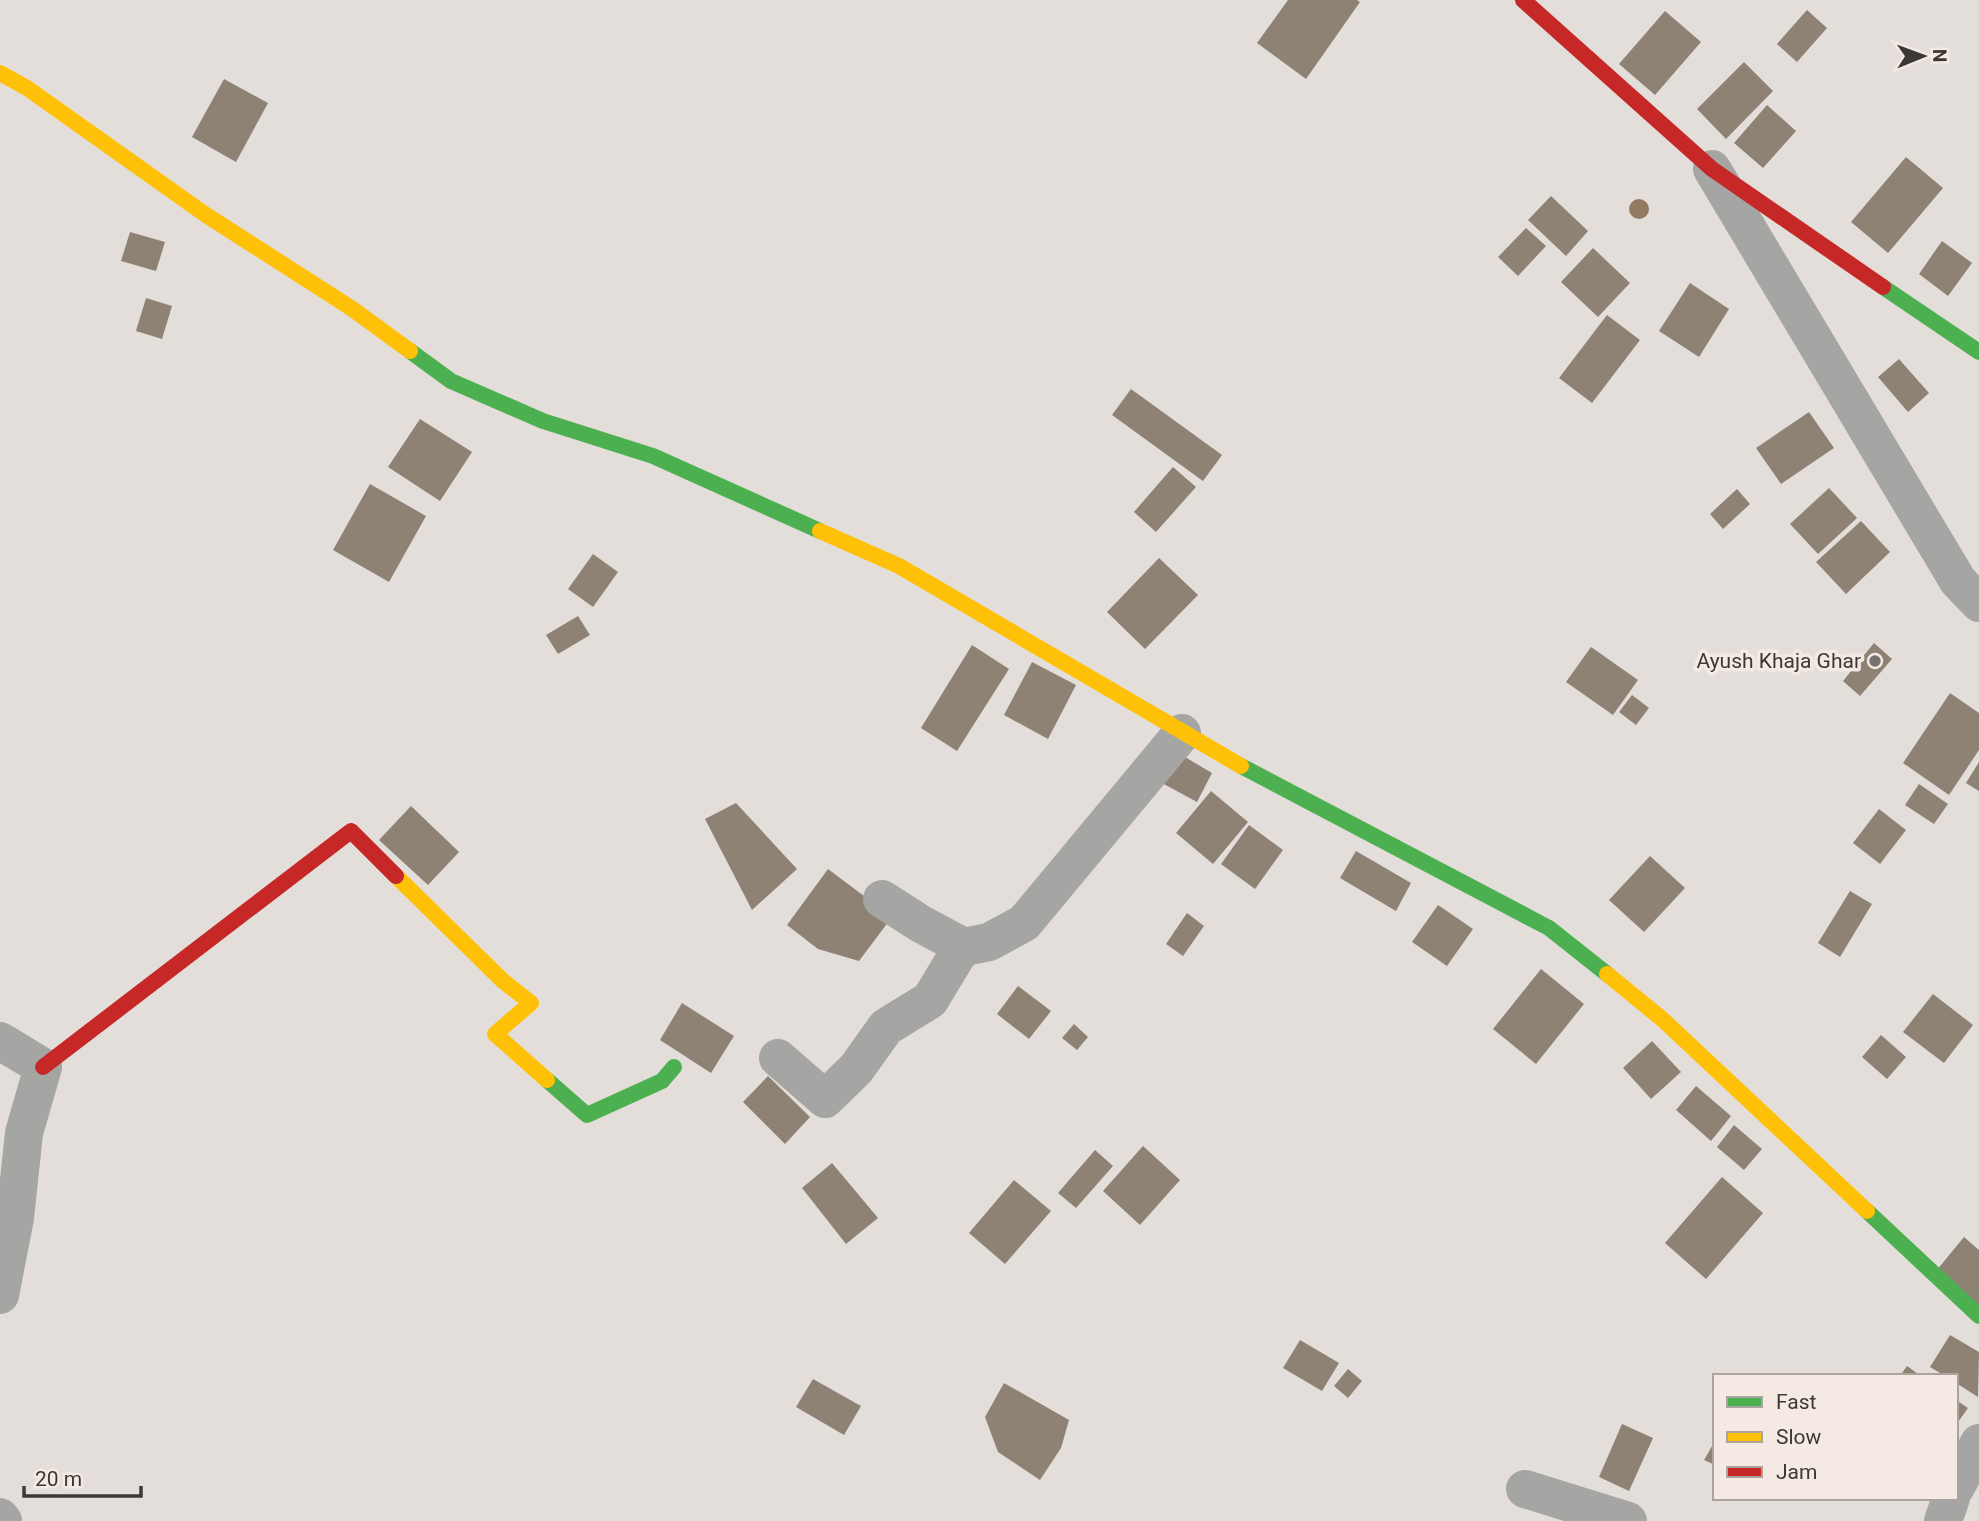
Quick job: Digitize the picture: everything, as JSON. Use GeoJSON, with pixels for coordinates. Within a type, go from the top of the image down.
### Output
{"type":"FeatureCollection","features":[{"type":"Feature","properties":{"kind":"street"},"geometry":{"type":"LineString","coordinates":[[1523,0],[1713,169],[1979,352]]}},
{"type":"Feature","properties":{"kind":"street"},"geometry":{"type":"LineString","coordinates":[[0,73],[27,88],[206,215],[351,308],[451,381],[543,421],[653,456],[899,566],[1182,733],[1549,928],[1662,1019],[1979,1316]]}},
{"type":"Feature","properties":{"kind":"street"},"geometry":{"type":"LineString","coordinates":[[1713,169],[1958,581],[1979,603]]}},
{"type":"Feature","properties":{"kind":"street"},"geometry":{"type":"LineString","coordinates":[[882,899],[964,947],[989,942],[1024,923],[1182,733]]}},
{"type":"Feature","properties":{"kind":"street"},"geometry":{"type":"LineString","coordinates":[[0,1295],[15,1218],[24,1133],[43,1067],[351,831],[503,981],[531,1003],[495,1034],[587,1115],[662,1081],[674,1067]]}},
{"type":"Feature","properties":{"kind":"street"},"geometry":{"type":"LineString","coordinates":[[778,1058],[825,1099],[856,1069],[886,1027],[930,1000],[964,947]]}},
{"type":"Feature","properties":{"kind":"street"},"geometry":{"type":"LineString","coordinates":[[0,1041],[43,1067]]}},
{"type":"Feature","properties":{"kind":"street"},"geometry":{"type":"LineString","coordinates":[[0,1056],[43,1067]]}},
{"type":"Feature","properties":{"kind":"street"},"geometry":{"type":"LineString","coordinates":[[1958,1483],[1979,1443]]}},
{"type":"Feature","properties":{"kind":"street"},"geometry":{"type":"LineString","coordinates":[[1525,1489],[1629,1521]]}},
{"type":"Feature","properties":{"kind":"street"},"geometry":{"type":"LineString","coordinates":[[1943,1521],[1950,1500]]}},
{"type":"Feature","properties":{"kind":"building"},"geometry":{"type":"Polygon","coordinates":[[[1288,0],[1360,2],[1306,79],[1257,43],[1288,0]]]}},
{"type":"Feature","properties":{"kind":"building"},"geometry":{"type":"Polygon","coordinates":[[[1807,10],[1827,28],[1797,62],[1777,44],[1807,10]]]}},
{"type":"Feature","properties":{"kind":"building"},"geometry":{"type":"Polygon","coordinates":[[[1665,11],[1701,42],[1655,95],[1619,64],[1665,11]]]}},
{"type":"Feature","properties":{"kind":"building"},"geometry":{"type":"Polygon","coordinates":[[[1744,62],[1773,91],[1726,139],[1697,109],[1744,62]]]}},
{"type":"Feature","properties":{"kind":"building"},"geometry":{"type":"Polygon","coordinates":[[[224,79],[268,103],[236,162],[192,137],[224,79]]]}},
{"type":"Feature","properties":{"kind":"building"},"geometry":{"type":"Polygon","coordinates":[[[1767,105],[1796,131],[1763,168],[1734,143],[1767,105]]]}},
{"type":"Feature","properties":{"kind":"building"},"geometry":{"type":"Polygon","coordinates":[[[1906,157],[1943,188],[1888,253],[1851,222],[1906,157]]]}},
{"type":"Feature","properties":{"kind":"building"},"geometry":{"type":"Polygon","coordinates":[[[1551,196],[1588,231],[1566,256],[1528,220],[1551,196]]]}},
{"type":"Feature","properties":{"kind":"building"},"geometry":{"type":"Polygon","coordinates":[[[1526,228],[1546,246],[1518,276],[1498,257],[1526,228]]]}},
{"type":"Feature","properties":{"kind":"building"},"geometry":{"type":"Polygon","coordinates":[[[130,232],[165,242],[156,271],[121,261],[130,232]]]}},
{"type":"Feature","properties":{"kind":"building"},"geometry":{"type":"Polygon","coordinates":[[[1942,241],[1972,263],[1948,296],[1919,274],[1942,241]]]}},
{"type":"Feature","properties":{"kind":"building"},"geometry":{"type":"Polygon","coordinates":[[[1593,248],[1630,283],[1598,317],[1561,282],[1593,248]]]}},
{"type":"Feature","properties":{"kind":"building"},"geometry":{"type":"Polygon","coordinates":[[[1690,283],[1729,309],[1699,357],[1659,331],[1690,283]]]}},
{"type":"Feature","properties":{"kind":"building"},"geometry":{"type":"Polygon","coordinates":[[[146,298],[172,306],[162,339],[136,331],[146,298]]]}},
{"type":"Feature","properties":{"kind":"building"},"geometry":{"type":"Polygon","coordinates":[[[1607,315],[1640,340],[1592,403],[1559,378],[1607,315]]]}},
{"type":"Feature","properties":{"kind":"building"},"geometry":{"type":"Polygon","coordinates":[[[1899,359],[1929,393],[1908,412],[1878,377],[1899,359]]]}},
{"type":"Feature","properties":{"kind":"building"},"geometry":{"type":"Polygon","coordinates":[[[1131,389],[1222,455],[1203,481],[1112,415],[1131,389]]]}},
{"type":"Feature","properties":{"kind":"building"},"geometry":{"type":"Polygon","coordinates":[[[1809,412],[1834,448],[1781,484],[1756,448],[1809,412]]]}},
{"type":"Feature","properties":{"kind":"building"},"geometry":{"type":"Polygon","coordinates":[[[420,419],[472,452],[440,501],[388,467],[420,419]]]}},
{"type":"Feature","properties":{"kind":"building"},"geometry":{"type":"Polygon","coordinates":[[[1173,467],[1196,487],[1156,532],[1134,512],[1173,467]]]}},
{"type":"Feature","properties":{"kind":"building"},"geometry":{"type":"Polygon","coordinates":[[[370,484],[426,516],[389,582],[333,550],[370,484]]]}},
{"type":"Feature","properties":{"kind":"building"},"geometry":{"type":"Polygon","coordinates":[[[1829,488],[1857,518],[1818,554],[1790,524],[1829,488]]]}},
{"type":"Feature","properties":{"kind":"building"},"geometry":{"type":"Polygon","coordinates":[[[1737,489],[1750,504],[1723,529],[1710,514],[1737,489]]]}},
{"type":"Feature","properties":{"kind":"building"},"geometry":{"type":"Polygon","coordinates":[[[1861,521],[1890,552],[1846,594],[1816,562],[1861,521]]]}},
{"type":"Feature","properties":{"kind":"building"},"geometry":{"type":"Polygon","coordinates":[[[593,554],[618,572],[593,607],[568,589],[593,554]]]}},
{"type":"Feature","properties":{"kind":"building"},"geometry":{"type":"Polygon","coordinates":[[[1159,558],[1198,595],[1145,649],[1107,612],[1159,558]]]}},
{"type":"Feature","properties":{"kind":"building"},"geometry":{"type":"Polygon","coordinates":[[[578,616],[590,635],[558,654],[546,635],[578,616]]]}},
{"type":"Feature","properties":{"kind":"building"},"geometry":{"type":"Polygon","coordinates":[[[1874,643],[1892,659],[1860,696],[1843,681],[1874,643]]]}},
{"type":"Feature","properties":{"kind":"building"},"geometry":{"type":"Polygon","coordinates":[[[972,645],[1009,669],[957,751],[921,728],[972,645]]]}},
{"type":"Feature","properties":{"kind":"building"},"geometry":{"type":"Polygon","coordinates":[[[1591,647],[1638,680],[1613,715],[1566,682],[1591,647]]]}},
{"type":"Feature","properties":{"kind":"building"},"geometry":{"type":"Polygon","coordinates":[[[1032,662],[1076,685],[1048,739],[1004,715],[1032,662]]]}},
{"type":"Feature","properties":{"kind":"building"},"geometry":{"type":"Polygon","coordinates":[[[1950,693],[1979,713],[1979,750],[1949,795],[1903,763],[1950,693]]]}},
{"type":"Feature","properties":{"kind":"building"},"geometry":{"type":"Polygon","coordinates":[[[1632,695],[1649,708],[1636,725],[1619,712],[1632,695]]]}},
{"type":"Feature","properties":{"kind":"building"},"geometry":{"type":"Polygon","coordinates":[[[1180,754],[1212,773],[1197,802],[1160,782],[1180,754]]]}},
{"type":"Feature","properties":{"kind":"building"},"geometry":{"type":"Polygon","coordinates":[[[1979,762],[1979,791],[1966,783],[1979,762]]]}},
{"type":"Feature","properties":{"kind":"building"},"geometry":{"type":"Polygon","coordinates":[[[1919,784],[1948,804],[1934,824],[1905,805],[1919,784]]]}},
{"type":"Feature","properties":{"kind":"building"},"geometry":{"type":"Polygon","coordinates":[[[1211,791],[1248,822],[1213,864],[1176,833],[1211,791]]]}},
{"type":"Feature","properties":{"kind":"building"},"geometry":{"type":"Polygon","coordinates":[[[736,803],[797,869],[752,910],[705,819],[736,803]]]}},
{"type":"Feature","properties":{"kind":"building"},"geometry":{"type":"Polygon","coordinates":[[[411,806],[459,852],[428,885],[379,840],[411,806]]]}},
{"type":"Feature","properties":{"kind":"building"},"geometry":{"type":"Polygon","coordinates":[[[1879,809],[1906,830],[1880,864],[1853,843],[1879,809]]]}},
{"type":"Feature","properties":{"kind":"building"},"geometry":{"type":"Polygon","coordinates":[[[1249,825],[1283,850],[1255,889],[1221,864],[1249,825]]]}},
{"type":"Feature","properties":{"kind":"building"},"geometry":{"type":"Polygon","coordinates":[[[1356,851],[1411,883],[1396,911],[1340,878],[1356,851]]]}},
{"type":"Feature","properties":{"kind":"building"},"geometry":{"type":"Polygon","coordinates":[[[1650,856],[1685,888],[1644,932],[1609,900],[1650,856]]]}},
{"type":"Feature","properties":{"kind":"building"},"geometry":{"type":"Polygon","coordinates":[[[828,869],[892,917],[859,961],[818,949],[787,925],[828,869]]]}},
{"type":"Feature","properties":{"kind":"building"},"geometry":{"type":"Polygon","coordinates":[[[1850,891],[1872,904],[1840,957],[1818,943],[1850,891]]]}},
{"type":"Feature","properties":{"kind":"building"},"geometry":{"type":"Polygon","coordinates":[[[1438,905],[1473,929],[1447,966],[1412,942],[1438,905]]]}},
{"type":"Feature","properties":{"kind":"building"},"geometry":{"type":"Polygon","coordinates":[[[1187,913],[1204,926],[1183,956],[1166,944],[1187,913]]]}},
{"type":"Feature","properties":{"kind":"building"},"geometry":{"type":"Polygon","coordinates":[[[1541,969],[1584,1004],[1536,1064],[1493,1029],[1541,969]]]}},
{"type":"Feature","properties":{"kind":"building"},"geometry":{"type":"Polygon","coordinates":[[[1018,986],[1051,1011],[1029,1039],[997,1014],[1018,986]]]}},
{"type":"Feature","properties":{"kind":"building"},"geometry":{"type":"Polygon","coordinates":[[[1933,994],[1973,1025],[1944,1063],[1903,1032],[1933,994]]]}},
{"type":"Feature","properties":{"kind":"building"},"geometry":{"type":"Polygon","coordinates":[[[682,1003],[734,1036],[711,1073],[660,1040],[682,1003]]]}},
{"type":"Feature","properties":{"kind":"building"},"geometry":{"type":"Polygon","coordinates":[[[1074,1024],[1088,1037],[1077,1050],[1062,1038],[1074,1024]]]}},
{"type":"Feature","properties":{"kind":"building"},"geometry":{"type":"Polygon","coordinates":[[[1881,1035],[1906,1057],[1887,1079],[1862,1057],[1881,1035]]]}},
{"type":"Feature","properties":{"kind":"building"},"geometry":{"type":"Polygon","coordinates":[[[1652,1041],[1681,1072],[1651,1099],[1623,1068],[1652,1041]]]}},
{"type":"Feature","properties":{"kind":"building"},"geometry":{"type":"Polygon","coordinates":[[[768,1076],[810,1117],[785,1144],[743,1102],[768,1076]]]}},
{"type":"Feature","properties":{"kind":"building"},"geometry":{"type":"Polygon","coordinates":[[[1696,1086],[1731,1116],[1711,1141],[1676,1110],[1696,1086]]]}},
{"type":"Feature","properties":{"kind":"building"},"geometry":{"type":"Polygon","coordinates":[[[1734,1125],[1762,1149],[1744,1170],[1717,1147],[1734,1125]]]}},
{"type":"Feature","properties":{"kind":"building"},"geometry":{"type":"Polygon","coordinates":[[[1143,1146],[1180,1180],[1140,1225],[1103,1191],[1143,1146]]]}},
{"type":"Feature","properties":{"kind":"building"},"geometry":{"type":"Polygon","coordinates":[[[1095,1150],[1113,1166],[1076,1208],[1058,1193],[1095,1150]]]}},
{"type":"Feature","properties":{"kind":"building"},"geometry":{"type":"Polygon","coordinates":[[[832,1163],[878,1218],[846,1244],[802,1188],[832,1163]]]}},
{"type":"Feature","properties":{"kind":"building"},"geometry":{"type":"Polygon","coordinates":[[[1722,1177],[1763,1213],[1706,1279],[1665,1243],[1722,1177]]]}},
{"type":"Feature","properties":{"kind":"building"},"geometry":{"type":"Polygon","coordinates":[[[1014,1180],[1051,1211],[1005,1264],[969,1233],[1014,1180]]]}},
{"type":"Feature","properties":{"kind":"building"},"geometry":{"type":"Polygon","coordinates":[[[1964,1237],[1979,1250],[1979,1307],[1936,1271],[1964,1237]]]}},
{"type":"Feature","properties":{"kind":"building"},"geometry":{"type":"Polygon","coordinates":[[[1950,1335],[1979,1352],[1978,1397],[1958,1384],[1958,1374],[1942,1374],[1930,1367],[1950,1335]]]}},
{"type":"Feature","properties":{"kind":"building"},"geometry":{"type":"Polygon","coordinates":[[[1300,1340],[1339,1363],[1322,1391],[1283,1368],[1300,1340]]]}},
{"type":"Feature","properties":{"kind":"building"},"geometry":{"type":"Polygon","coordinates":[[[1907,1366],[1918,1374],[1901,1374],[1907,1366]]]}},
{"type":"Feature","properties":{"kind":"building"},"geometry":{"type":"Polygon","coordinates":[[[1348,1369],[1362,1381],[1348,1398],[1334,1386],[1348,1369]]]}},
{"type":"Feature","properties":{"kind":"building"},"geometry":{"type":"Polygon","coordinates":[[[813,1379],[861,1406],[844,1435],[796,1407],[813,1379]]]}},
{"type":"Feature","properties":{"kind":"building"},"geometry":{"type":"Polygon","coordinates":[[[1004,1383],[1069,1420],[1061,1448],[1040,1480],[998,1452],[985,1417],[1004,1383]]]}},
{"type":"Feature","properties":{"kind":"building"},"geometry":{"type":"Polygon","coordinates":[[[1958,1401],[1968,1408],[1958,1422],[1958,1401]]]}},
{"type":"Feature","properties":{"kind":"building"},"geometry":{"type":"Polygon","coordinates":[[[1622,1424],[1653,1438],[1629,1491],[1599,1477],[1622,1424]]]}},
{"type":"Feature","properties":{"kind":"building"},"geometry":{"type":"Polygon","coordinates":[[[1713,1444],[1713,1464],[1704,1460],[1713,1444]]]}},
{"type":"Feature","properties":{"kind":"traffic: fast"},"geometry":{"type":"LineString","coordinates":[[1883,287],[1979,352]]}},
{"type":"Feature","properties":{"kind":"traffic: fast"},"geometry":{"type":"LineString","coordinates":[[410,351],[451,381],[543,421],[653,456],[820,531]]}},
{"type":"Feature","properties":{"kind":"traffic: fast"},"geometry":{"type":"LineString","coordinates":[[1241,766],[1549,928],[1607,974]]}},
{"type":"Feature","properties":{"kind":"traffic: fast"},"geometry":{"type":"LineString","coordinates":[[547,1080],[587,1115],[662,1081],[674,1067]]}},
{"type":"Feature","properties":{"kind":"traffic: fast"},"geometry":{"type":"LineString","coordinates":[[1867,1211],[1979,1316]]}},
{"type":"Feature","properties":{"kind":"traffic: slow"},"geometry":{"type":"LineString","coordinates":[[0,73],[27,88],[206,215],[351,308],[410,351]]}},
{"type":"Feature","properties":{"kind":"traffic: slow"},"geometry":{"type":"LineString","coordinates":[[820,531],[899,566],[1241,766]]}},
{"type":"Feature","properties":{"kind":"traffic: slow"},"geometry":{"type":"LineString","coordinates":[[396,876],[503,981],[531,1003],[495,1034],[547,1080]]}},
{"type":"Feature","properties":{"kind":"traffic: slow"},"geometry":{"type":"LineString","coordinates":[[1607,974],[1662,1019],[1867,1211]]}},
{"type":"Feature","properties":{"kind":"traffic: jam"},"geometry":{"type":"LineString","coordinates":[[1523,0],[1712,169],[1883,287]]}},
{"type":"Feature","properties":{"kind":"traffic: jam"},"geometry":{"type":"LineString","coordinates":[[43,1067],[351,831],[396,876]]}},
{"type":"Feature","properties":{"kind":"place","name":"Ayush Khaja Ghar"},"geometry":{"type":"Point","coordinates":[1875,661]}}]}
